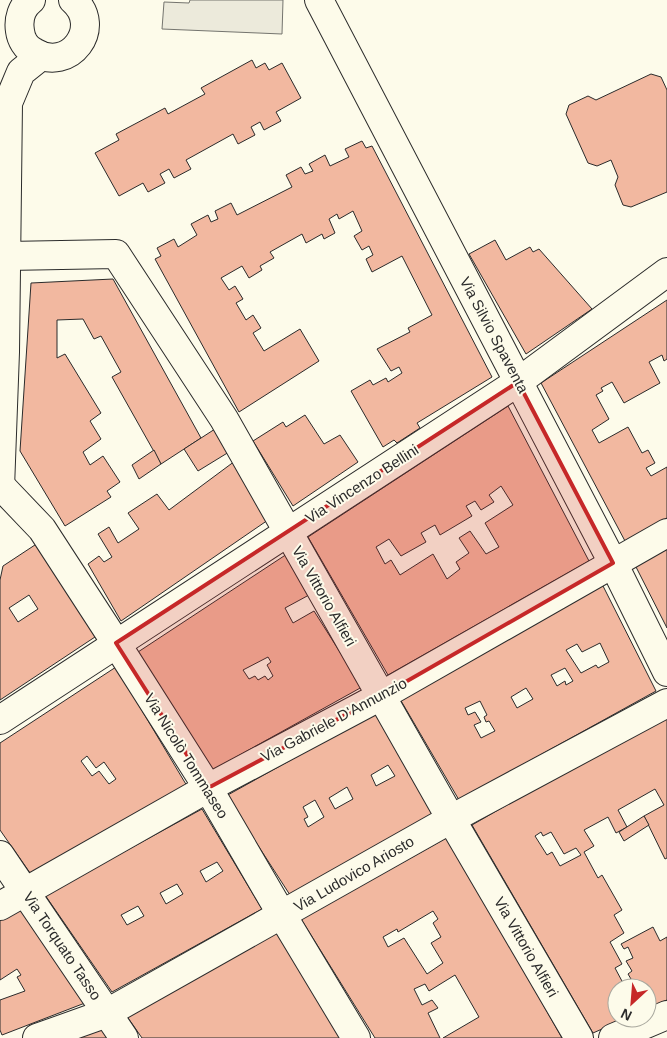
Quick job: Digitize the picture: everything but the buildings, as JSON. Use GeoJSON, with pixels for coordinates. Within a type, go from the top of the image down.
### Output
{"type":"FeatureCollection","features":[{"type":"Feature","properties":{"kind":"street","name":"Via Silvio Spaventa"},"geometry":{"type":"LineString","coordinates":[[319,0],[614,563],[667,672]]}},
{"type":"Feature","properties":{"kind":"street"},"geometry":{"type":"LineString","coordinates":[[29,1],[22,11],[19,22],[10,38],[24,44],[41,56],[51,58],[61,57],[71,52],[84,36],[85,25],[78,2]]}},
{"type":"Feature","properties":{"kind":"street"},"geometry":{"type":"LineString","coordinates":[[0,486],[7,256],[8,103],[21,72],[41,56]]}},
{"type":"Feature","properties":{"kind":"street","name":"Via Vittorio Alfieri"},"geometry":{"type":"LineString","coordinates":[[7,256],[116,254],[224,419],[451,819],[579,1038]]}},
{"type":"Feature","properties":{"kind":"street","name":"Via Vincenzo Bellini"},"geometry":{"type":"LineString","coordinates":[[0,720],[518,382],[667,272]]}},
{"type":"Feature","properties":{"kind":"street","name":"Via Nicolò Tommaseo"},"geometry":{"type":"LineString","coordinates":[[0,486],[42,529],[116,643],[208,788],[356,1038]]}},
{"type":"Feature","properties":{"kind":"street","name":"Via Gabriele D'Annunzio"},"geometry":{"type":"LineString","coordinates":[[0,906],[208,788],[382,696],[667,533]]}},
{"type":"Feature","properties":{"kind":"street","name":"Via Ludovico Ariosto"},"geometry":{"type":"LineString","coordinates":[[37,1038],[107,1013],[451,819],[667,703]]}},
{"type":"Feature","properties":{"kind":"street","name":"Via Torquato Tasso"},"geometry":{"type":"LineString","coordinates":[[0,855],[124,1038]]}},
{"type":"Feature","properties":{"kind":"street"},"geometry":{"type":"LineString","coordinates":[[613,1038],[667,1015]]}},
{"type":"Feature","properties":{"kind":"highlighted area"},"geometry":{"type":"Polygon","coordinates":[[[518,382],[613,563],[381,696],[208,788],[116,643],[518,382]]]}},
{"type":"Feature","properties":{"kind":"shaded area"},"geometry":{"type":"Polygon","coordinates":[[[190,0],[283,0],[282,34],[162,29],[164,2],[189,3],[190,0]]]}}]}
